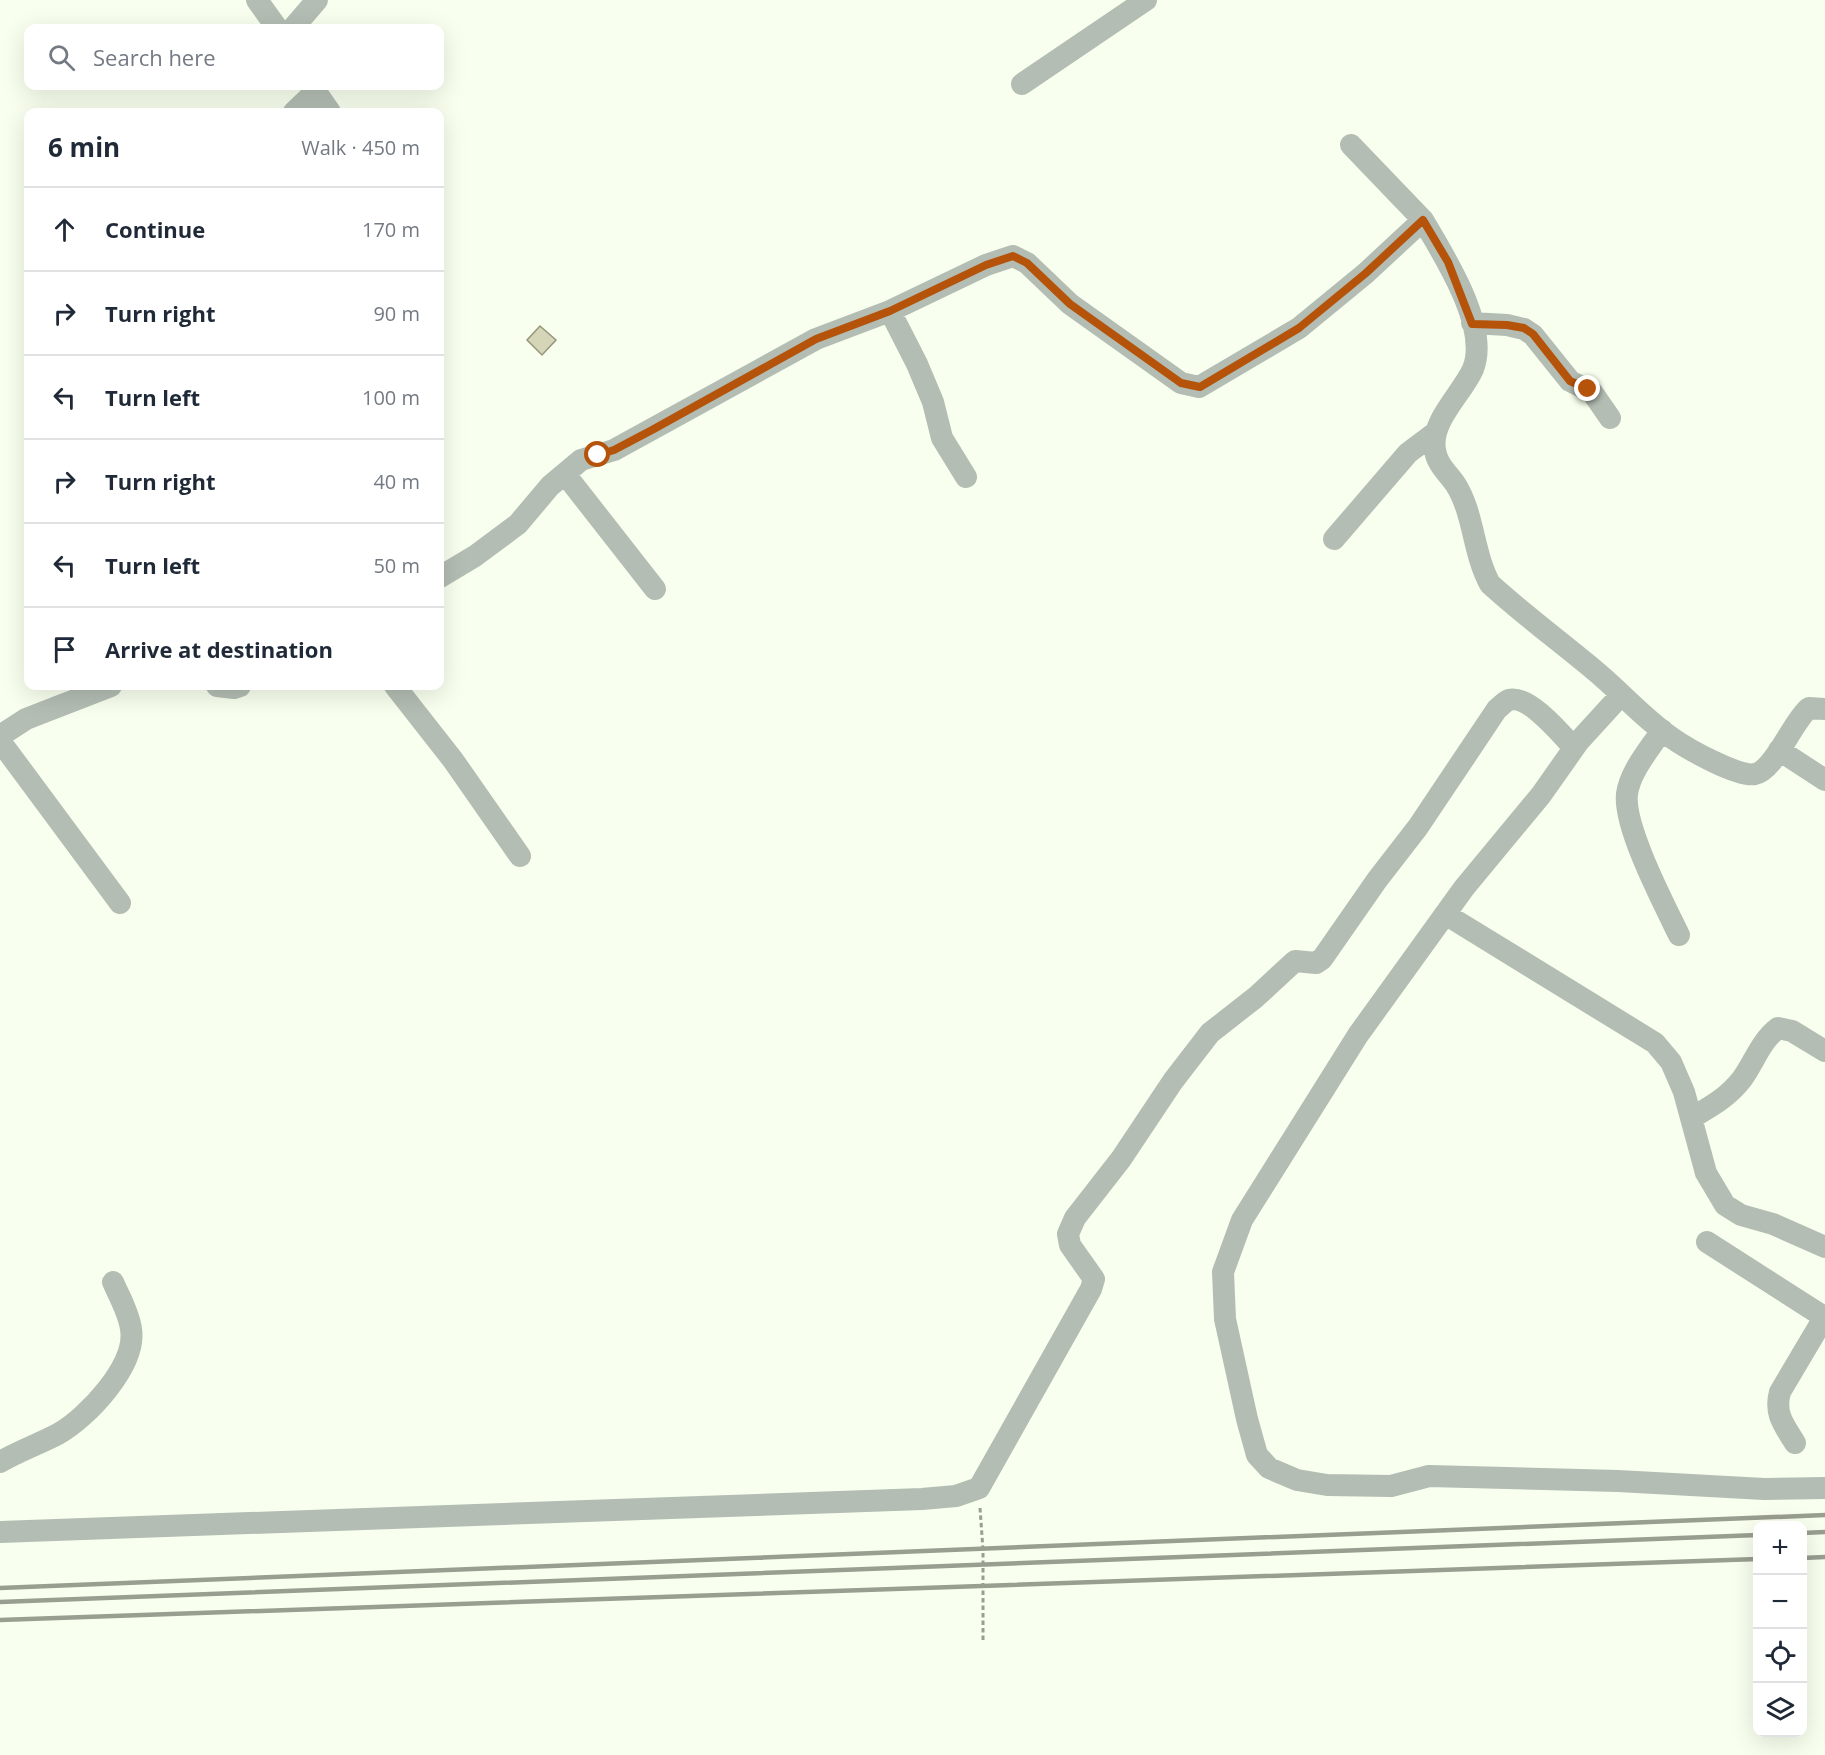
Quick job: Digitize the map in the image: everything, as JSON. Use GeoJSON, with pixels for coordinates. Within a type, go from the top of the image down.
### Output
{"type":"FeatureCollection","features":[{"type":"Feature","properties":{"kind":"street"},"geometry":{"type":"LineString","coordinates":[[257,0],[274,24]]}},
{"type":"Feature","properties":{"kind":"street"},"geometry":{"type":"LineString","coordinates":[[296,24],[317,0]]}},
{"type":"Feature","properties":{"kind":"street"},"geometry":{"type":"LineString","coordinates":[[1022,84],[1146,0]]}},
{"type":"Feature","properties":{"kind":"street"},"geometry":{"type":"LineString","coordinates":[[297,108],[312,90]]}},
{"type":"Feature","properties":{"kind":"street"},"geometry":{"type":"LineString","coordinates":[[314,90],[327,108]]}},
{"type":"Feature","properties":{"kind":"street"},"geometry":{"type":"LineString","coordinates":[[1334,539],[1408,453],[1436,432],[1473,368],[1477,341],[1448,262],[1423,220],[1350,145]]}},
{"type":"Feature","properties":{"kind":"street"},"geometry":{"type":"LineString","coordinates":[[444,574],[475,556],[518,524],[581,460],[624,445],[816,339],[890,311],[986,265],[1013,256],[1027,263],[1070,304],[1181,383],[1200,387],[1299,328],[1366,273],[1423,220]]}},
{"type":"Feature","properties":{"kind":"street"},"geometry":{"type":"LineString","coordinates":[[890,311],[933,402],[942,438],[966,477]]}},
{"type":"Feature","properties":{"kind":"street"},"geometry":{"type":"LineString","coordinates":[[1472,324],[1507,325],[1524,328],[1533,334],[1570,381],[1592,392],[1611,418]]}},
{"type":"Feature","properties":{"kind":"street"},"geometry":{"type":"LineString","coordinates":[[1436,432],[1435,450],[1440,466],[1456,486],[1470,519],[1480,564],[1490,584],[1672,738],[1716,762],[1745,774],[1754,775],[1762,771],[1779,750],[1800,715],[1809,708],[1825,709]]}},
{"type":"Feature","properties":{"kind":"street"},"geometry":{"type":"LineString","coordinates":[[565,474],[655,588]]}},
{"type":"Feature","properties":{"kind":"street"},"geometry":{"type":"LineString","coordinates":[[0,736],[26,719],[101,690]]}},
{"type":"Feature","properties":{"kind":"street"},"geometry":{"type":"LineString","coordinates":[[398,690],[453,760],[520,855]]}},
{"type":"Feature","properties":{"kind":"street"},"geometry":{"type":"LineString","coordinates":[[1621,694],[1574,748],[1541,795],[1445,914],[1358,1035],[1242,1220],[1223,1272],[1225,1319],[1232,1360],[1257,1455],[1269,1468],[1297,1480],[1327,1485],[1391,1486],[1429,1476],[1618,1481],[1764,1489],[1825,1488]]}},
{"type":"Feature","properties":{"kind":"street"},"geometry":{"type":"LineString","coordinates":[[0,1532],[922,1499],[956,1496],[979,1488],[1091,1289],[1094,1279],[1070,1245],[1068,1234],[1074,1218],[1121,1159],[1173,1081],[1210,1034],[1295,961],[1316,963],[1322,959],[1377,880],[1418,827],[1497,709],[1508,700],[1517,699],[1539,713],[1574,748]]}},
{"type":"Feature","properties":{"kind":"street"},"geometry":{"type":"LineString","coordinates":[[1662,730],[1632,777],[1627,794],[1627,813],[1655,884],[1679,935]]}},
{"type":"Feature","properties":{"kind":"street"},"geometry":{"type":"LineString","coordinates":[[0,741],[120,903]]}},
{"type":"Feature","properties":{"kind":"street"},"geometry":{"type":"LineString","coordinates":[[1779,750],[1825,780]]}},
{"type":"Feature","properties":{"kind":"street"},"geometry":{"type":"LineString","coordinates":[[1445,914],[1654,1043],[1671,1062],[1693,1117],[1697,1146],[1706,1173],[1725,1205],[1741,1215],[1773,1224],[1825,1247]]}},
{"type":"Feature","properties":{"kind":"street"},"geometry":{"type":"LineString","coordinates":[[1693,1117],[1721,1101],[1742,1078],[1765,1038],[1778,1028],[1792,1031],[1825,1051]]}},
{"type":"Feature","properties":{"kind":"street"},"geometry":{"type":"LineString","coordinates":[[1707,1242],[1825,1317],[1780,1392],[1776,1406],[1778,1416],[1795,1443]]}},
{"type":"Feature","properties":{"kind":"street"},"geometry":{"type":"LineString","coordinates":[[0,1462],[72,1425],[99,1399],[122,1368],[132,1329],[113,1282]]}},
{"type":"Feature","properties":{"kind":"path"},"geometry":{"type":"LineString","coordinates":[[979,1488],[983,1550],[983,1643]]}},
{"type":"Feature","properties":{"kind":"building"},"geometry":{"type":"Polygon","coordinates":[[[540,326],[556,340],[542,355],[527,340],[540,326]]]}},
{"type":"Feature","properties":{"kind":"railway"},"geometry":{"type":"LineString","coordinates":[[0,1588],[1825,1515]]}},
{"type":"Feature","properties":{"kind":"railway"},"geometry":{"type":"LineString","coordinates":[[1807,1533],[1825,1532]]}},
{"type":"Feature","properties":{"kind":"railway"},"geometry":{"type":"LineString","coordinates":[[0,1602],[1753,1535]]}},
{"type":"Feature","properties":{"kind":"railway"},"geometry":{"type":"LineString","coordinates":[[1807,1558],[1825,1557]]}},
{"type":"Feature","properties":{"kind":"railway"},"geometry":{"type":"LineString","coordinates":[[0,1620],[1753,1559]]}},
{"type":"Feature","properties":{"kind":"route"},"geometry":{"type":"LineString","coordinates":[[598,455],[614,450],[652,430],[740,379],[816,339],[890,311],[986,265],[1013,256],[1027,263],[1070,304],[1181,383],[1200,387],[1299,328],[1366,273],[1423,220],[1448,262],[1472,324],[1524,328],[1533,334],[1570,381],[1588,389]]}}]}
